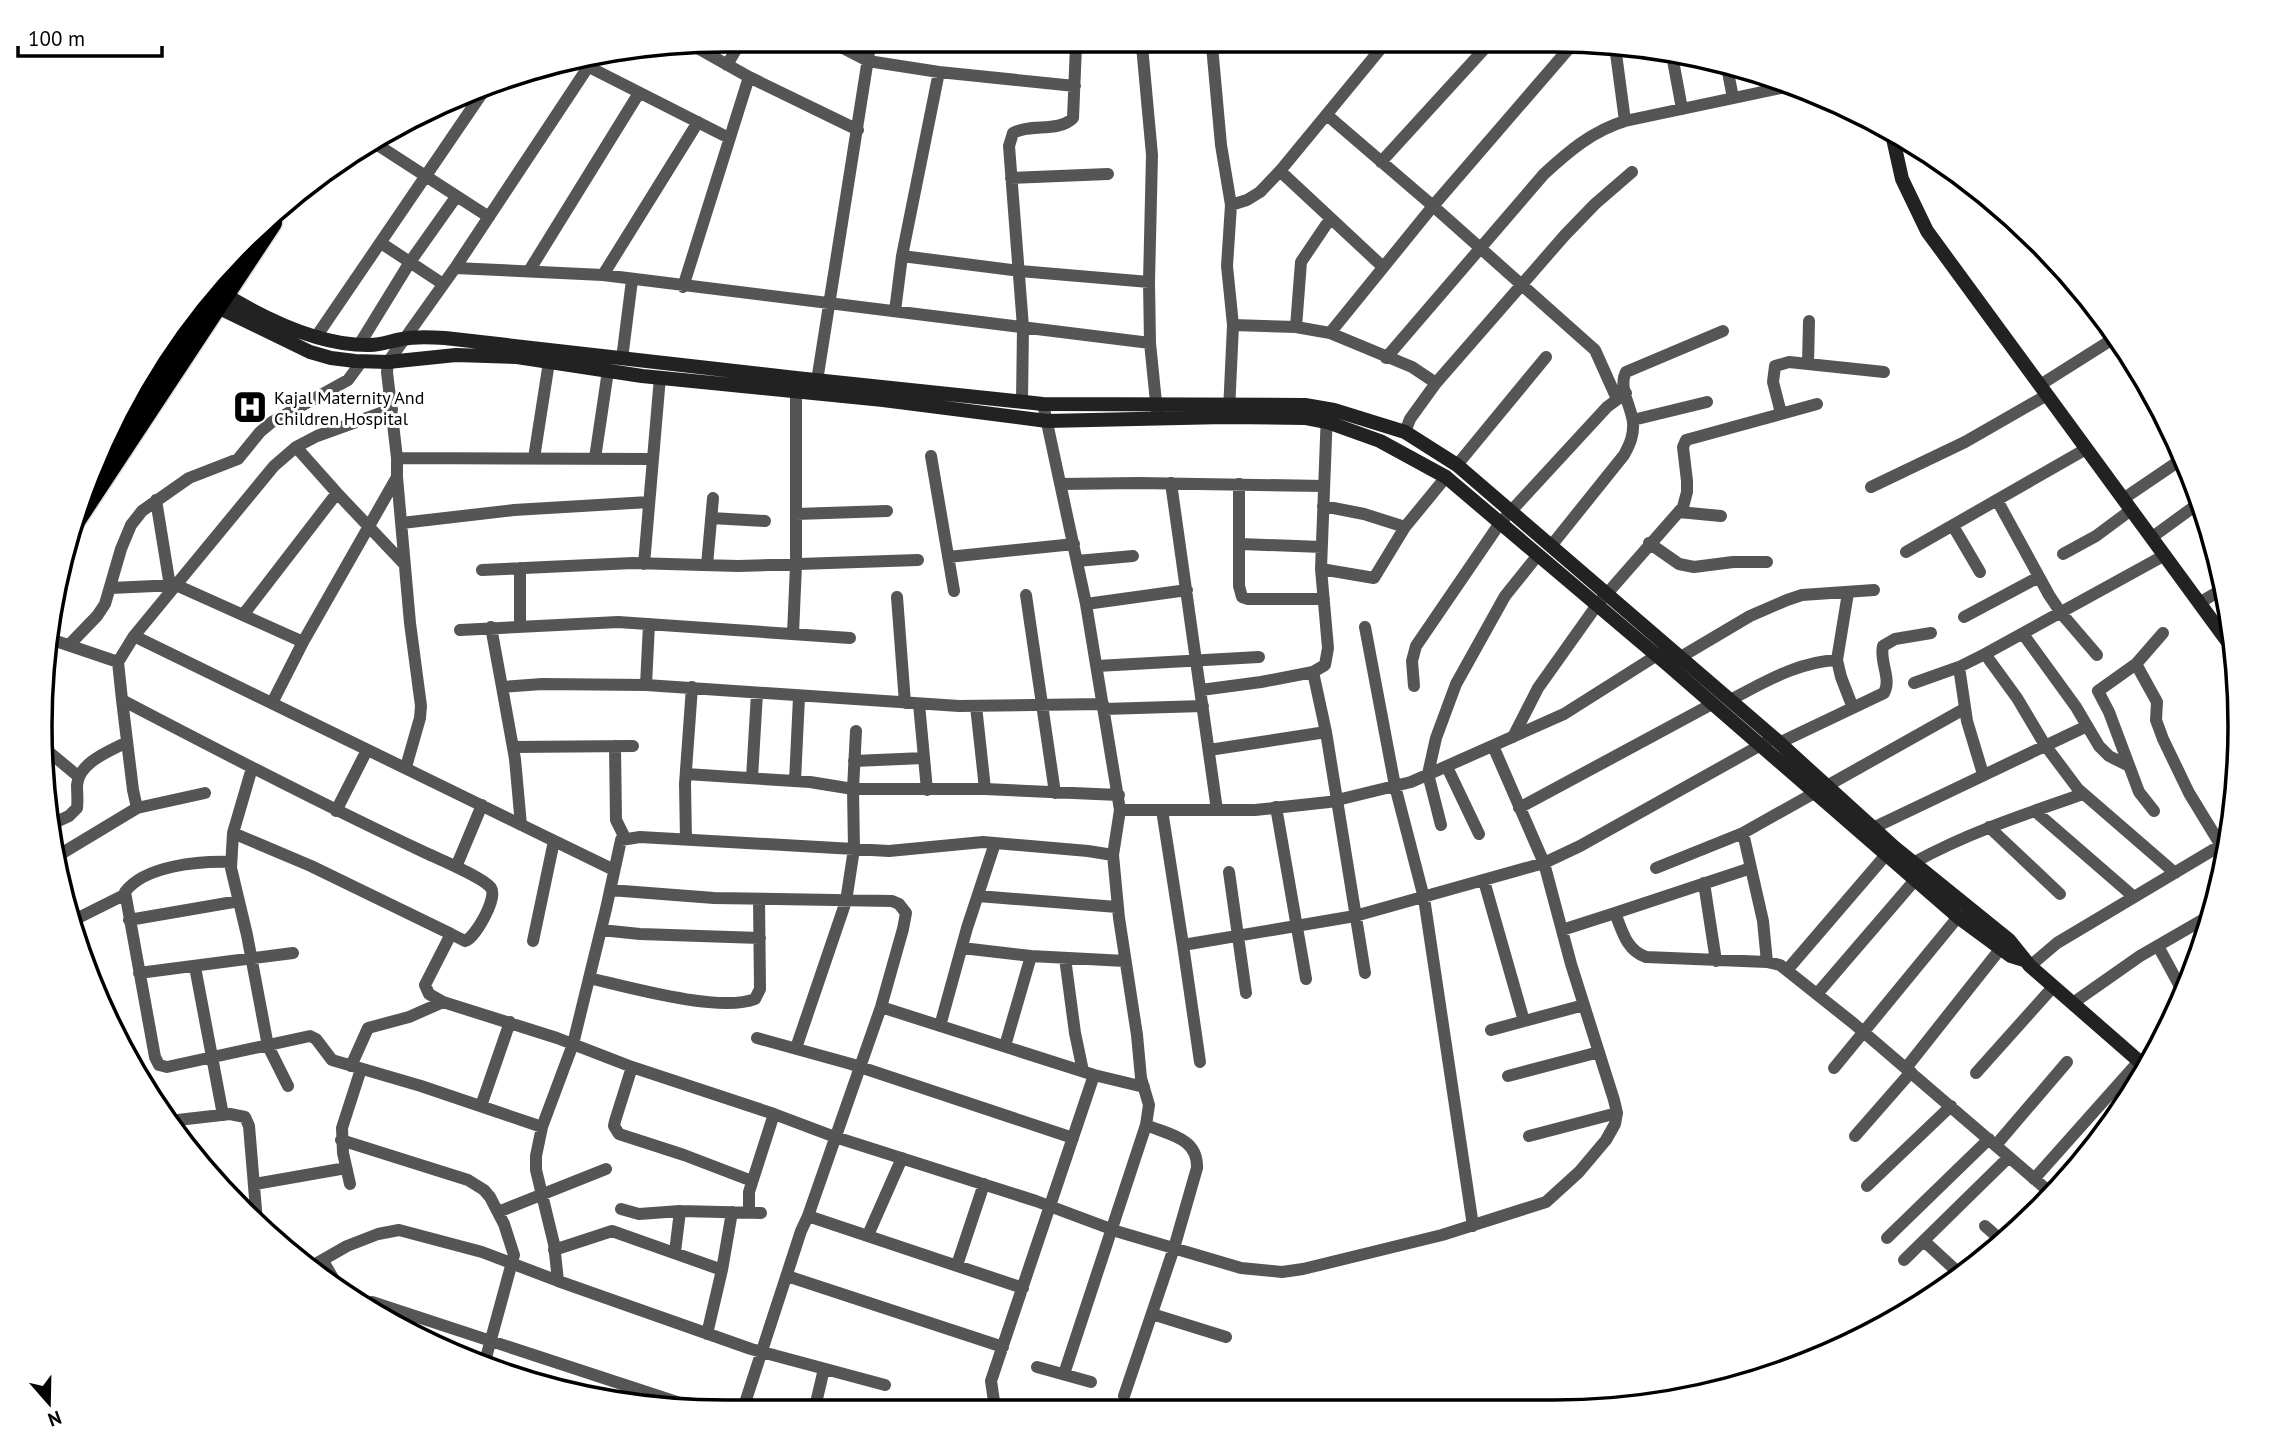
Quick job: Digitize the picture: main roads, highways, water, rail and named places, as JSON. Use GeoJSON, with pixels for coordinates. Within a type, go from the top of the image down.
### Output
{"type":"FeatureCollection","features":[{"type":"Feature","properties":{"kind":"main road"},"geometry":{"type":"LineString","coordinates":[[96,490],[216,298],[259,242]]}},
{"type":"Feature","properties":{"kind":"main road"},"geometry":{"type":"LineString","coordinates":[[184,327],[216,298],[227,274]]}},
{"type":"Feature","properties":{"kind":"place","name":"Kajal Maternity And Children Hospital"},"geometry":{"type":"Point","coordinates":[250,407]}}]}
